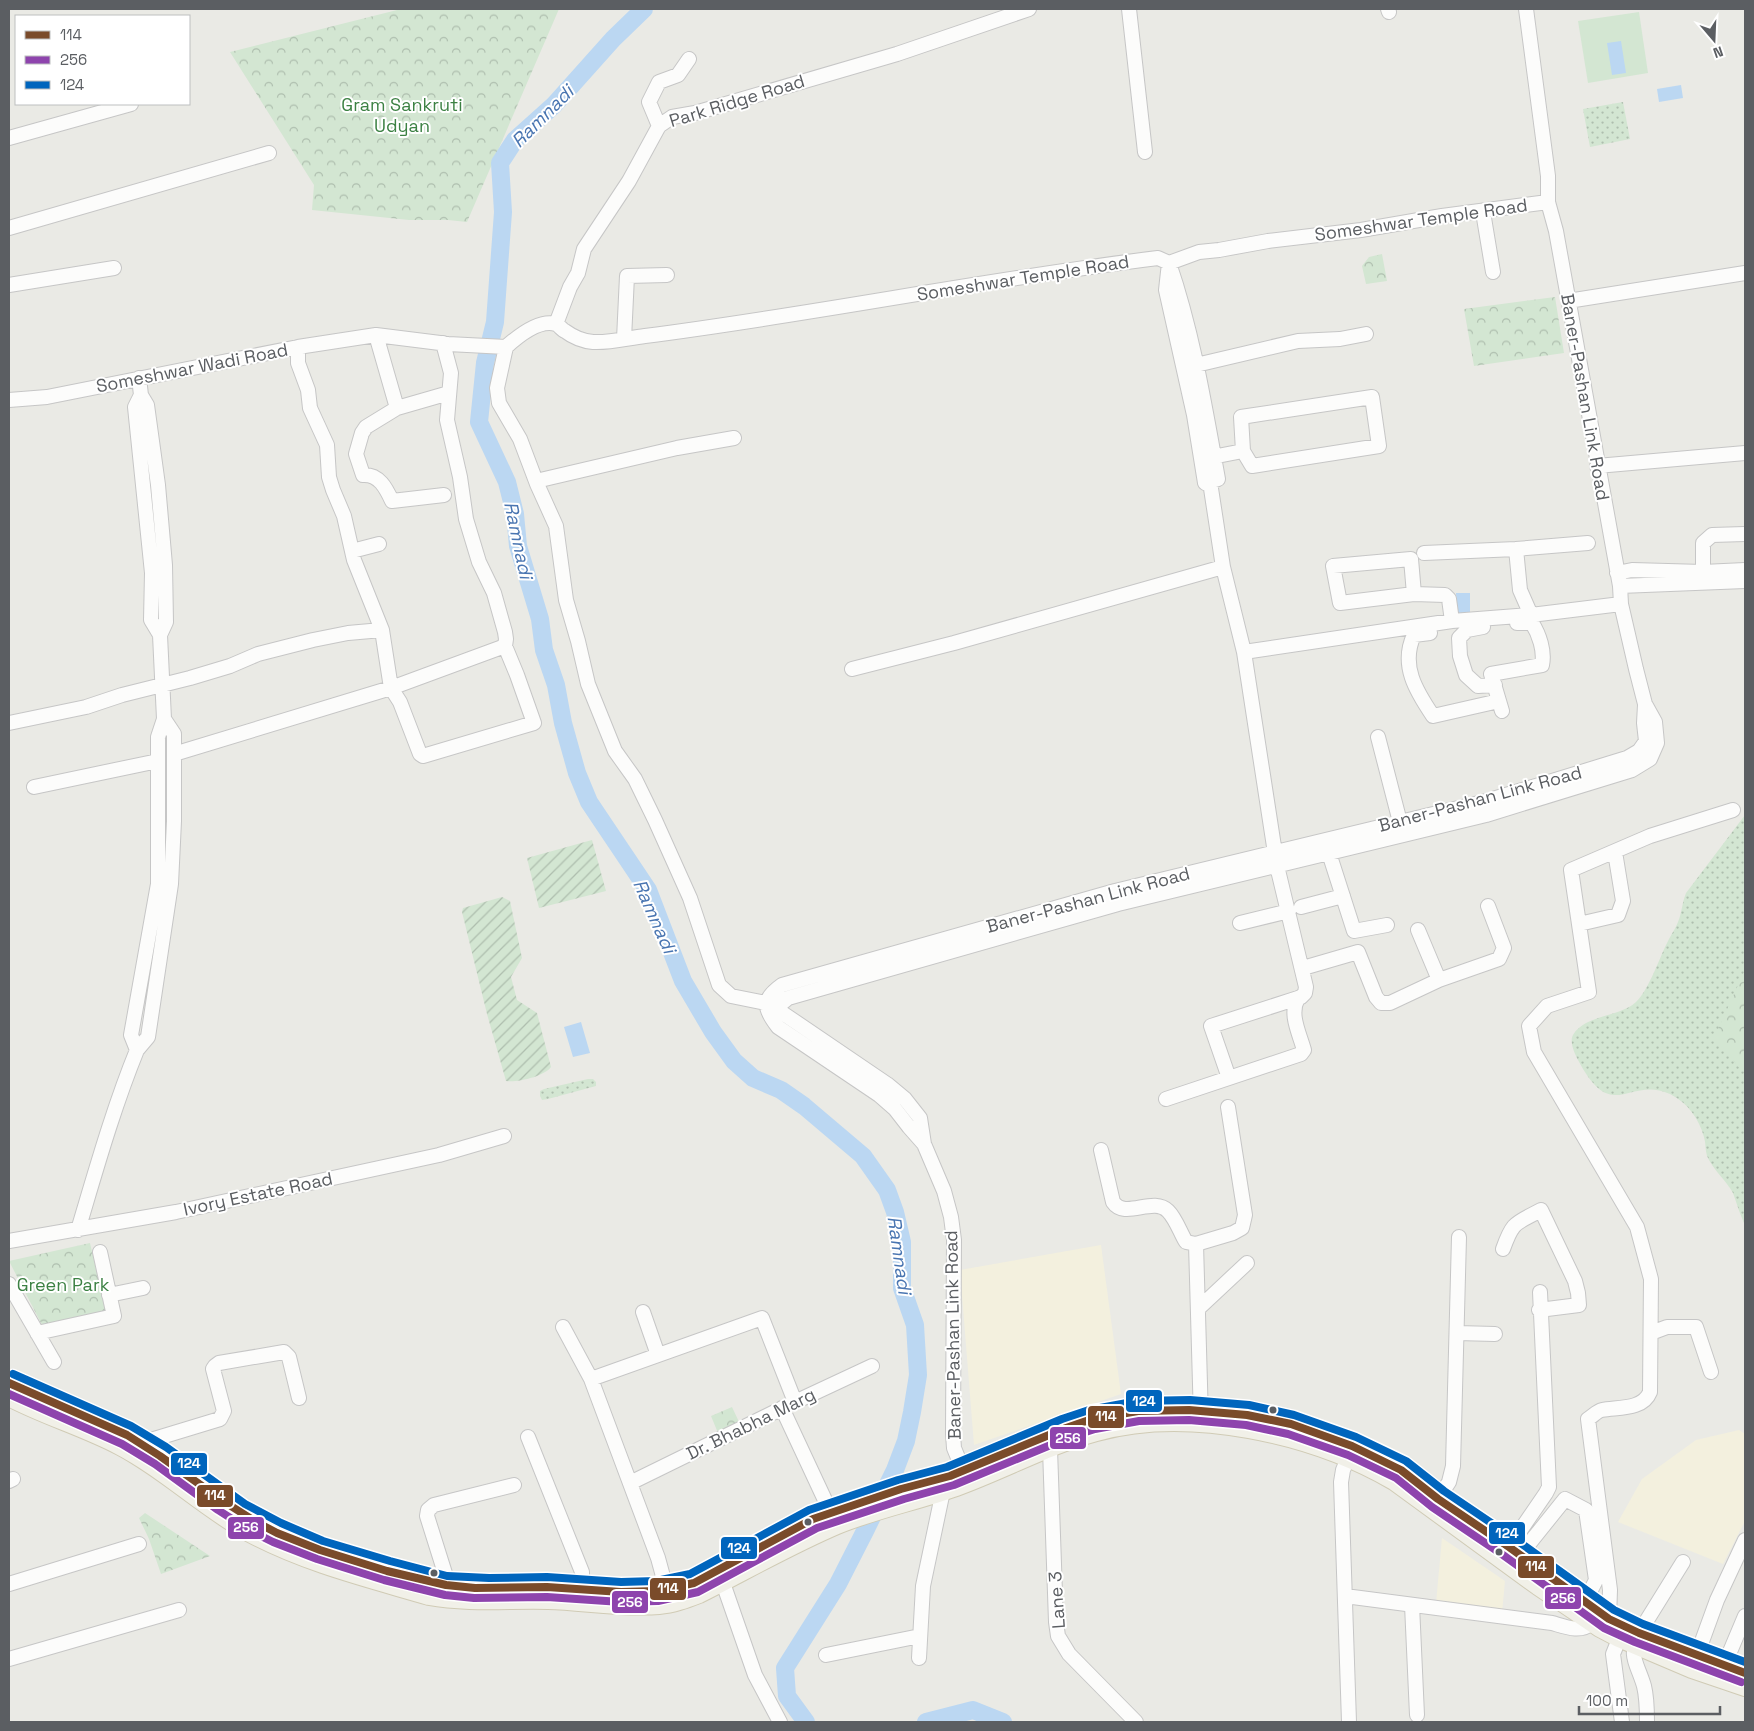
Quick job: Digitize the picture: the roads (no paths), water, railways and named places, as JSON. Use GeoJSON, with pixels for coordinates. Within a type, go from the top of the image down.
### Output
{"type":"FeatureCollection","features":[{"type":"Feature","properties":{"kind":"main road"},"geometry":{"type":"LineString","coordinates":[[9,1383],[30,1394],[112,1428],[141,1443],[226,1503],[295,1542],[442,1589],[463,1600],[549,1600],[667,1591],[694,1583],[810,1521],[900,1497],[1092,1419],[1138,1411],[1165,1410],[1270,1432],[1302,1441],[1348,1458],[1394,1481],[1538,1586],[1692,1669],[1745,1687]]}},
{"type":"Feature","properties":{"kind":"main road"},"geometry":{"type":"LineString","coordinates":[[9,1397],[25,1406],[120,1446],[147,1462],[241,1528],[290,1553],[317,1563],[442,1589],[582,1589],[642,1606],[682,1601],[723,1583],[836,1515]]}},
{"type":"Feature","properties":{"kind":"main road"},"geometry":{"type":"LineString","coordinates":[[900,1497],[943,1491],[1096,1432],[1120,1426],[1247,1415],[1273,1420],[1306,1429],[1352,1446],[1401,1470],[1438,1499],[1585,1602],[1617,1630],[1697,1655],[1745,1673]]}},
{"type":"Feature","properties":{"kind":"street","name":"Park Ridge Road"},"geometry":{"type":"LineString","coordinates":[[556,324],[570,287],[578,273],[584,250],[629,181],[659,126],[672,117],[695,113],[897,54],[1029,9]]}},
{"type":"Feature","properties":{"kind":"street"},"geometry":{"type":"LineString","coordinates":[[1130,9],[1145,152]]}},
{"type":"Feature","properties":{"kind":"street","name":"Baner-Pashan Link Road"},"geometry":{"type":"LineString","coordinates":[[1276,859],[1400,822],[1483,802],[1633,760],[1650,759],[1657,743],[1656,722],[1645,704],[1621,604],[1619,580],[1556,231],[1548,202],[1548,176],[1526,9]]}},
{"type":"Feature","properties":{"kind":"street"},"geometry":{"type":"LineString","coordinates":[[659,126],[649,102],[659,82],[678,76],[689,59]]}},
{"type":"Feature","properties":{"kind":"street"},"geometry":{"type":"LineString","coordinates":[[9,138],[126,105]]}},
{"type":"Feature","properties":{"kind":"street"},"geometry":{"type":"LineString","coordinates":[[9,228],[269,153]]}},
{"type":"Feature","properties":{"kind":"street","name":"Someshwar Temple Road"},"geometry":{"type":"LineString","coordinates":[[556,324],[574,337],[583,340],[594,342],[624,339],[1078,268],[1158,258],[1169,263],[1199,252],[1548,202]]}},
{"type":"Feature","properties":{"kind":"street"},"geometry":{"type":"LineString","coordinates":[[1483,212],[1493,272]]}},
{"type":"Feature","properties":{"kind":"street"},"geometry":{"type":"LineString","coordinates":[[1169,263],[1196,365],[1218,479],[1204,484],[1194,415],[1166,290],[1169,263]]}},
{"type":"Feature","properties":{"kind":"street"},"geometry":{"type":"LineString","coordinates":[[9,285],[114,268]]}},
{"type":"Feature","properties":{"kind":"street"},"geometry":{"type":"LineString","coordinates":[[1568,301],[1745,274]]}},
{"type":"Feature","properties":{"kind":"street"},"geometry":{"type":"LineString","coordinates":[[624,339],[627,276],[668,276]]}},
{"type":"Feature","properties":{"kind":"street"},"geometry":{"type":"LineString","coordinates":[[397,408],[376,335],[445,343],[506,347],[534,328],[544,324],[556,324]]}},
{"type":"Feature","properties":{"kind":"street"},"geometry":{"type":"LineString","coordinates":[[1196,365],[1298,341],[1340,339],[1366,334]]}},
{"type":"Feature","properties":{"kind":"street","name":"Someshwar Wadi Road"},"geometry":{"type":"LineString","coordinates":[[9,400],[47,397],[298,347],[376,335]]}},
{"type":"Feature","properties":{"kind":"street"},"geometry":{"type":"LineString","coordinates":[[298,347],[298,363],[308,390],[310,408],[327,445],[329,477],[344,516],[352,551],[382,630],[391,688],[400,702],[420,754],[423,756],[534,723],[518,676],[505,646],[506,632],[494,593],[479,562],[466,520],[460,478],[448,420],[451,373],[445,343]]}},
{"type":"Feature","properties":{"kind":"street"},"geometry":{"type":"LineString","coordinates":[[506,347],[497,388],[499,403],[520,439],[536,482],[556,526],[566,600],[588,684],[615,751],[635,779],[686,889],[719,985],[731,996],[773,1005]]}},
{"type":"Feature","properties":{"kind":"street"},"geometry":{"type":"LineString","coordinates":[[137,1050],[131,1035],[158,884],[158,736],[164,719],[160,635],[166,622],[165,565],[158,485],[147,406],[141,395],[139,378]]}},
{"type":"Feature","properties":{"kind":"street"},"geometry":{"type":"LineString","coordinates":[[444,495],[392,501],[382,482],[369,475],[363,475],[356,454],[362,433],[366,427],[397,408],[449,393]]}},
{"type":"Feature","properties":{"kind":"street"},"geometry":{"type":"LineString","coordinates":[[1372,397],[1379,446],[1252,466],[1243,451],[1241,417],[1372,397]]}},
{"type":"Feature","properties":{"kind":"street"},"geometry":{"type":"LineString","coordinates":[[536,482],[677,448],[734,438]]}},
{"type":"Feature","properties":{"kind":"street"},"geometry":{"type":"LineString","coordinates":[[1200,460],[1243,451]]}},
{"type":"Feature","properties":{"kind":"street"},"geometry":{"type":"LineString","coordinates":[[1597,466],[1745,453]]}},
{"type":"Feature","properties":{"kind":"street"},"geometry":{"type":"LineString","coordinates":[[1210,482],[1223,567],[1244,652],[1276,859],[1295,909],[1306,987],[1306,993],[1298,998],[1210,1026],[1229,1078]]}},
{"type":"Feature","properties":{"kind":"street"},"geometry":{"type":"LineString","coordinates":[[1703,572],[1703,543],[1712,535],[1745,534]]}},
{"type":"Feature","properties":{"kind":"street"},"geometry":{"type":"LineString","coordinates":[[1424,552],[1516,549],[1588,542]]}},
{"type":"Feature","properties":{"kind":"street"},"geometry":{"type":"LineString","coordinates":[[352,551],[379,544]]}},
{"type":"Feature","properties":{"kind":"street"},"geometry":{"type":"LineString","coordinates":[[1516,549],[1520,590],[1531,615]]}},
{"type":"Feature","properties":{"kind":"street"},"geometry":{"type":"LineString","coordinates":[[1414,594],[1412,559],[1334,566],[1340,603],[1414,594],[1445,595],[1449,599],[1452,621]]}},
{"type":"Feature","properties":{"kind":"street"},"geometry":{"type":"LineString","coordinates":[[852,668],[973,638],[1223,567]]}},
{"type":"Feature","properties":{"kind":"street"},"geometry":{"type":"LineString","coordinates":[[1619,580],[1632,570],[1703,572],[1745,570]]}},
{"type":"Feature","properties":{"kind":"street"},"geometry":{"type":"LineString","coordinates":[[1619,580],[1745,581]]}},
{"type":"Feature","properties":{"kind":"street"},"geometry":{"type":"LineString","coordinates":[[1244,652],[1452,621],[1531,615],[1621,604]]}},
{"type":"Feature","properties":{"kind":"street"},"geometry":{"type":"LineString","coordinates":[[1532,623],[1538,633],[1544,658],[1542,665],[1491,674],[1494,685],[1501,706],[1432,716],[1416,691],[1409,661],[1409,647],[1414,635],[1532,623]]}},
{"type":"Feature","properties":{"kind":"street"},"geometry":{"type":"LineString","coordinates":[[9,723],[86,707],[122,695],[230,666],[258,654],[313,640],[348,633],[382,630]]}},
{"type":"Feature","properties":{"kind":"street"},"geometry":{"type":"LineString","coordinates":[[1467,630],[1458,638],[1460,656],[1466,675],[1478,686],[1494,685]]}},
{"type":"Feature","properties":{"kind":"street"},"geometry":{"type":"LineString","coordinates":[[174,754],[391,688],[505,646]]}},
{"type":"Feature","properties":{"kind":"street"},"geometry":{"type":"LineString","coordinates":[[1633,760],[1646,741],[1644,723],[1645,704]]}},
{"type":"Feature","properties":{"kind":"street"},"geometry":{"type":"LineString","coordinates":[[78,1230],[125,1079],[137,1050],[148,1036],[171,884],[174,821],[174,734],[164,719]]}},
{"type":"Feature","properties":{"kind":"street"},"geometry":{"type":"LineString","coordinates":[[1378,737],[1400,822]]}},
{"type":"Feature","properties":{"kind":"street","name":"Baner-Pashan Link Road"},"geometry":{"type":"LineString","coordinates":[[963,1470],[954,1448],[953,1434],[954,1240],[951,1217],[944,1191],[924,1144],[920,1118],[905,1099],[887,1084],[773,1005],[770,994],[782,985],[1115,890],[1276,859],[1329,853],[1486,815],[1633,760]]}},
{"type":"Feature","properties":{"kind":"street"},"geometry":{"type":"LineString","coordinates":[[34,787],[158,761]]}},
{"type":"Feature","properties":{"kind":"street"},"geometry":{"type":"LineString","coordinates":[[1622,1722],[1613,1654],[1617,1630],[1588,1419],[1600,1411],[1636,1406],[1649,1396],[1651,1279],[1637,1227],[1534,1052],[1529,1026],[1547,1006],[1589,992],[1571,870],[1650,836],[1733,810]]}},
{"type":"Feature","properties":{"kind":"street"},"geometry":{"type":"LineString","coordinates":[[1579,924],[1618,915],[1623,901],[1615,852]]}},
{"type":"Feature","properties":{"kind":"street"},"geometry":{"type":"LineString","coordinates":[[1329,853],[1354,931],[1387,925]]}},
{"type":"Feature","properties":{"kind":"street"},"geometry":{"type":"LineString","coordinates":[[1240,923],[1343,896]]}},
{"type":"Feature","properties":{"kind":"street"},"geometry":{"type":"LineString","coordinates":[[1303,968],[1358,952],[1376,997],[1381,1003],[1390,1002],[1439,980],[1498,959],[1504,948],[1488,906]]}},
{"type":"Feature","properties":{"kind":"street"},"geometry":{"type":"LineString","coordinates":[[1418,930],[1439,980]]}},
{"type":"Feature","properties":{"kind":"street"},"geometry":{"type":"LineString","coordinates":[[1166,1099],[1304,1051],[1293,1006],[1298,998]]}},
{"type":"Feature","properties":{"kind":"street"},"geometry":{"type":"LineString","coordinates":[[1101,1150],[1113,1202],[1116,1206],[1133,1209],[1159,1206],[1167,1210],[1186,1242],[1196,1244],[1233,1233],[1242,1228],[1245,1215],[1228,1107]]}},
{"type":"Feature","properties":{"kind":"street","name":"Ivory Estate Road"},"geometry":{"type":"LineString","coordinates":[[9,1241],[176,1212],[439,1155],[504,1136]]}},
{"type":"Feature","properties":{"kind":"street"},"geometry":{"type":"LineString","coordinates":[[1503,1249],[1510,1228],[1541,1210],[1575,1281],[1579,1305],[1539,1310]]}},
{"type":"Feature","properties":{"kind":"street"},"geometry":{"type":"LineString","coordinates":[[1438,1499],[1449,1482],[1453,1466],[1460,1237]]}},
{"type":"Feature","properties":{"kind":"street"},"geometry":{"type":"LineString","coordinates":[[1196,1244],[1201,1418]]}},
{"type":"Feature","properties":{"kind":"street"},"geometry":{"type":"LineString","coordinates":[[37,1333],[114,1316],[100,1252]]}},
{"type":"Feature","properties":{"kind":"street"},"geometry":{"type":"LineString","coordinates":[[1199,1308],[1247,1263]]}},
{"type":"Feature","properties":{"kind":"street"},"geometry":{"type":"LineString","coordinates":[[9,1284],[54,1362]]}},
{"type":"Feature","properties":{"kind":"street"},"geometry":{"type":"LineString","coordinates":[[109,1295],[143,1288]]}},
{"type":"Feature","properties":{"kind":"street"},"geometry":{"type":"LineString","coordinates":[[1514,1551],[1549,1486],[1539,1310],[1540,1292]]}},
{"type":"Feature","properties":{"kind":"street"},"geometry":{"type":"LineString","coordinates":[[644,1312],[658,1356]]}},
{"type":"Feature","properties":{"kind":"street"},"geometry":{"type":"LineString","coordinates":[[592,1379],[762,1318],[795,1402]]}},
{"type":"Feature","properties":{"kind":"street"},"geometry":{"type":"LineString","coordinates":[[563,1327],[592,1379],[658,1558],[667,1591]]}},
{"type":"Feature","properties":{"kind":"street"},"geometry":{"type":"LineString","coordinates":[[1651,1333],[1667,1327],[1696,1327],[1712,1372]]}},
{"type":"Feature","properties":{"kind":"street"},"geometry":{"type":"LineString","coordinates":[[1457,1332],[1495,1334]]}},
{"type":"Feature","properties":{"kind":"street"},"geometry":{"type":"LineString","coordinates":[[141,1443],[220,1419],[224,1411],[214,1369],[214,1366],[219,1363],[284,1352],[289,1357],[298,1398]]}},
{"type":"Feature","properties":{"kind":"street","name":"Dr. Bhabha Marg"},"geometry":{"type":"LineString","coordinates":[[630,1483],[872,1366]]}},
{"type":"Feature","properties":{"kind":"street"},"geometry":{"type":"LineString","coordinates":[[782,1408],[836,1515]]}},
{"type":"Feature","properties":{"kind":"street"},"geometry":{"type":"LineString","coordinates":[[528,1437],[582,1572],[582,1589]]}},
{"type":"Feature","properties":{"kind":"street","name":"Lane 3"},"geometry":{"type":"LineString","coordinates":[[1050,1449],[1058,1636],[1069,1654],[1136,1722]]}},
{"type":"Feature","properties":{"kind":"street"},"geometry":{"type":"LineString","coordinates":[[1348,1458],[1341,1482],[1349,1722]]}},
{"type":"Feature","properties":{"kind":"street"},"geometry":{"type":"LineString","coordinates":[[442,1589],[427,1516],[428,1510],[434,1505],[514,1485]]}},
{"type":"Feature","properties":{"kind":"street"},"geometry":{"type":"LineString","coordinates":[[919,1658],[923,1586],[943,1491]]}},
{"type":"Feature","properties":{"kind":"street"},"geometry":{"type":"LineString","coordinates":[[1514,1551],[1565,1499],[1586,1510],[1596,1580],[1585,1602]]}},
{"type":"Feature","properties":{"kind":"street"},"geometry":{"type":"LineString","coordinates":[[1697,1655],[1717,1600],[1745,1540]]}},
{"type":"Feature","properties":{"kind":"street"},"geometry":{"type":"LineString","coordinates":[[9,1584],[139,1544]]}},
{"type":"Feature","properties":{"kind":"street"},"geometry":{"type":"LineString","coordinates":[[1345,1596],[1552,1623],[1576,1630],[1584,1628],[1617,1630],[1683,1562]]}},
{"type":"Feature","properties":{"kind":"street"},"geometry":{"type":"LineString","coordinates":[[723,1583],[755,1675],[780,1722]]}},
{"type":"Feature","properties":{"kind":"street"},"geometry":{"type":"LineString","coordinates":[[1412,1605],[1417,1715]]}},
{"type":"Feature","properties":{"kind":"street"},"geometry":{"type":"LineString","coordinates":[[9,1659],[179,1610]]}},
{"type":"Feature","properties":{"kind":"street"},"geometry":{"type":"LineString","coordinates":[[1724,1666],[1745,1616]]}},
{"type":"Feature","properties":{"kind":"street"},"geometry":{"type":"LineString","coordinates":[[1617,1630],[1633,1652],[1635,1665],[1646,1696],[1647,1722]]}},
{"type":"Feature","properties":{"kind":"street"},"geometry":{"type":"LineString","coordinates":[[826,1656],[920,1636]]}},
{"type":"Feature","properties":{"kind":"water"},"geometry":{"type":"Polygon","coordinates":[[[1621,41],[1626,73],[1612,75],[1607,43],[1621,41]]]}},
{"type":"Feature","properties":{"kind":"water"},"geometry":{"type":"Polygon","coordinates":[[[1681,85],[1683,98],[1659,102],[1657,89],[1681,85]]]}},
{"type":"Feature","properties":{"kind":"water"},"geometry":{"type":"Polygon","coordinates":[[[1456,593],[1470,593],[1470,614],[1457,614],[1456,593]]]}},
{"type":"Feature","properties":{"kind":"water"},"geometry":{"type":"Polygon","coordinates":[[[581,1022],[590,1053],[573,1057],[564,1027],[581,1022]]]}},
{"type":"Feature","properties":{"kind":"waterway","name":"Ramnadi"},"geometry":{"type":"LineString","coordinates":[[644,9],[613,39],[554,105],[515,140],[500,163],[503,212],[495,322],[485,363],[479,422],[507,482],[515,514],[518,546],[540,619],[544,650],[556,685],[563,723],[577,773],[589,802],[648,890],[683,981],[713,1032],[734,1061],[753,1078],[781,1090],[804,1106],[863,1156],[887,1190],[895,1212],[902,1242],[902,1288],[915,1325],[918,1375],[912,1412],[906,1441],[895,1470],[865,1531],[838,1584],[785,1668],[787,1696],[806,1722]]}},
{"type":"Feature","properties":{"kind":"waterway","name":"Ramnadi"},"geometry":{"type":"LineString","coordinates":[[926,1722],[973,1710],[1003,1722]]}},
{"type":"Feature","properties":{"kind":"park label","name":"Gram Sankruti Udyan"},"geometry":{"type":"Point","coordinates":[402,115]}},
{"type":"Feature","properties":{"kind":"park label","name":"Green Park"},"geometry":{"type":"Point","coordinates":[63,1285]}}]}
